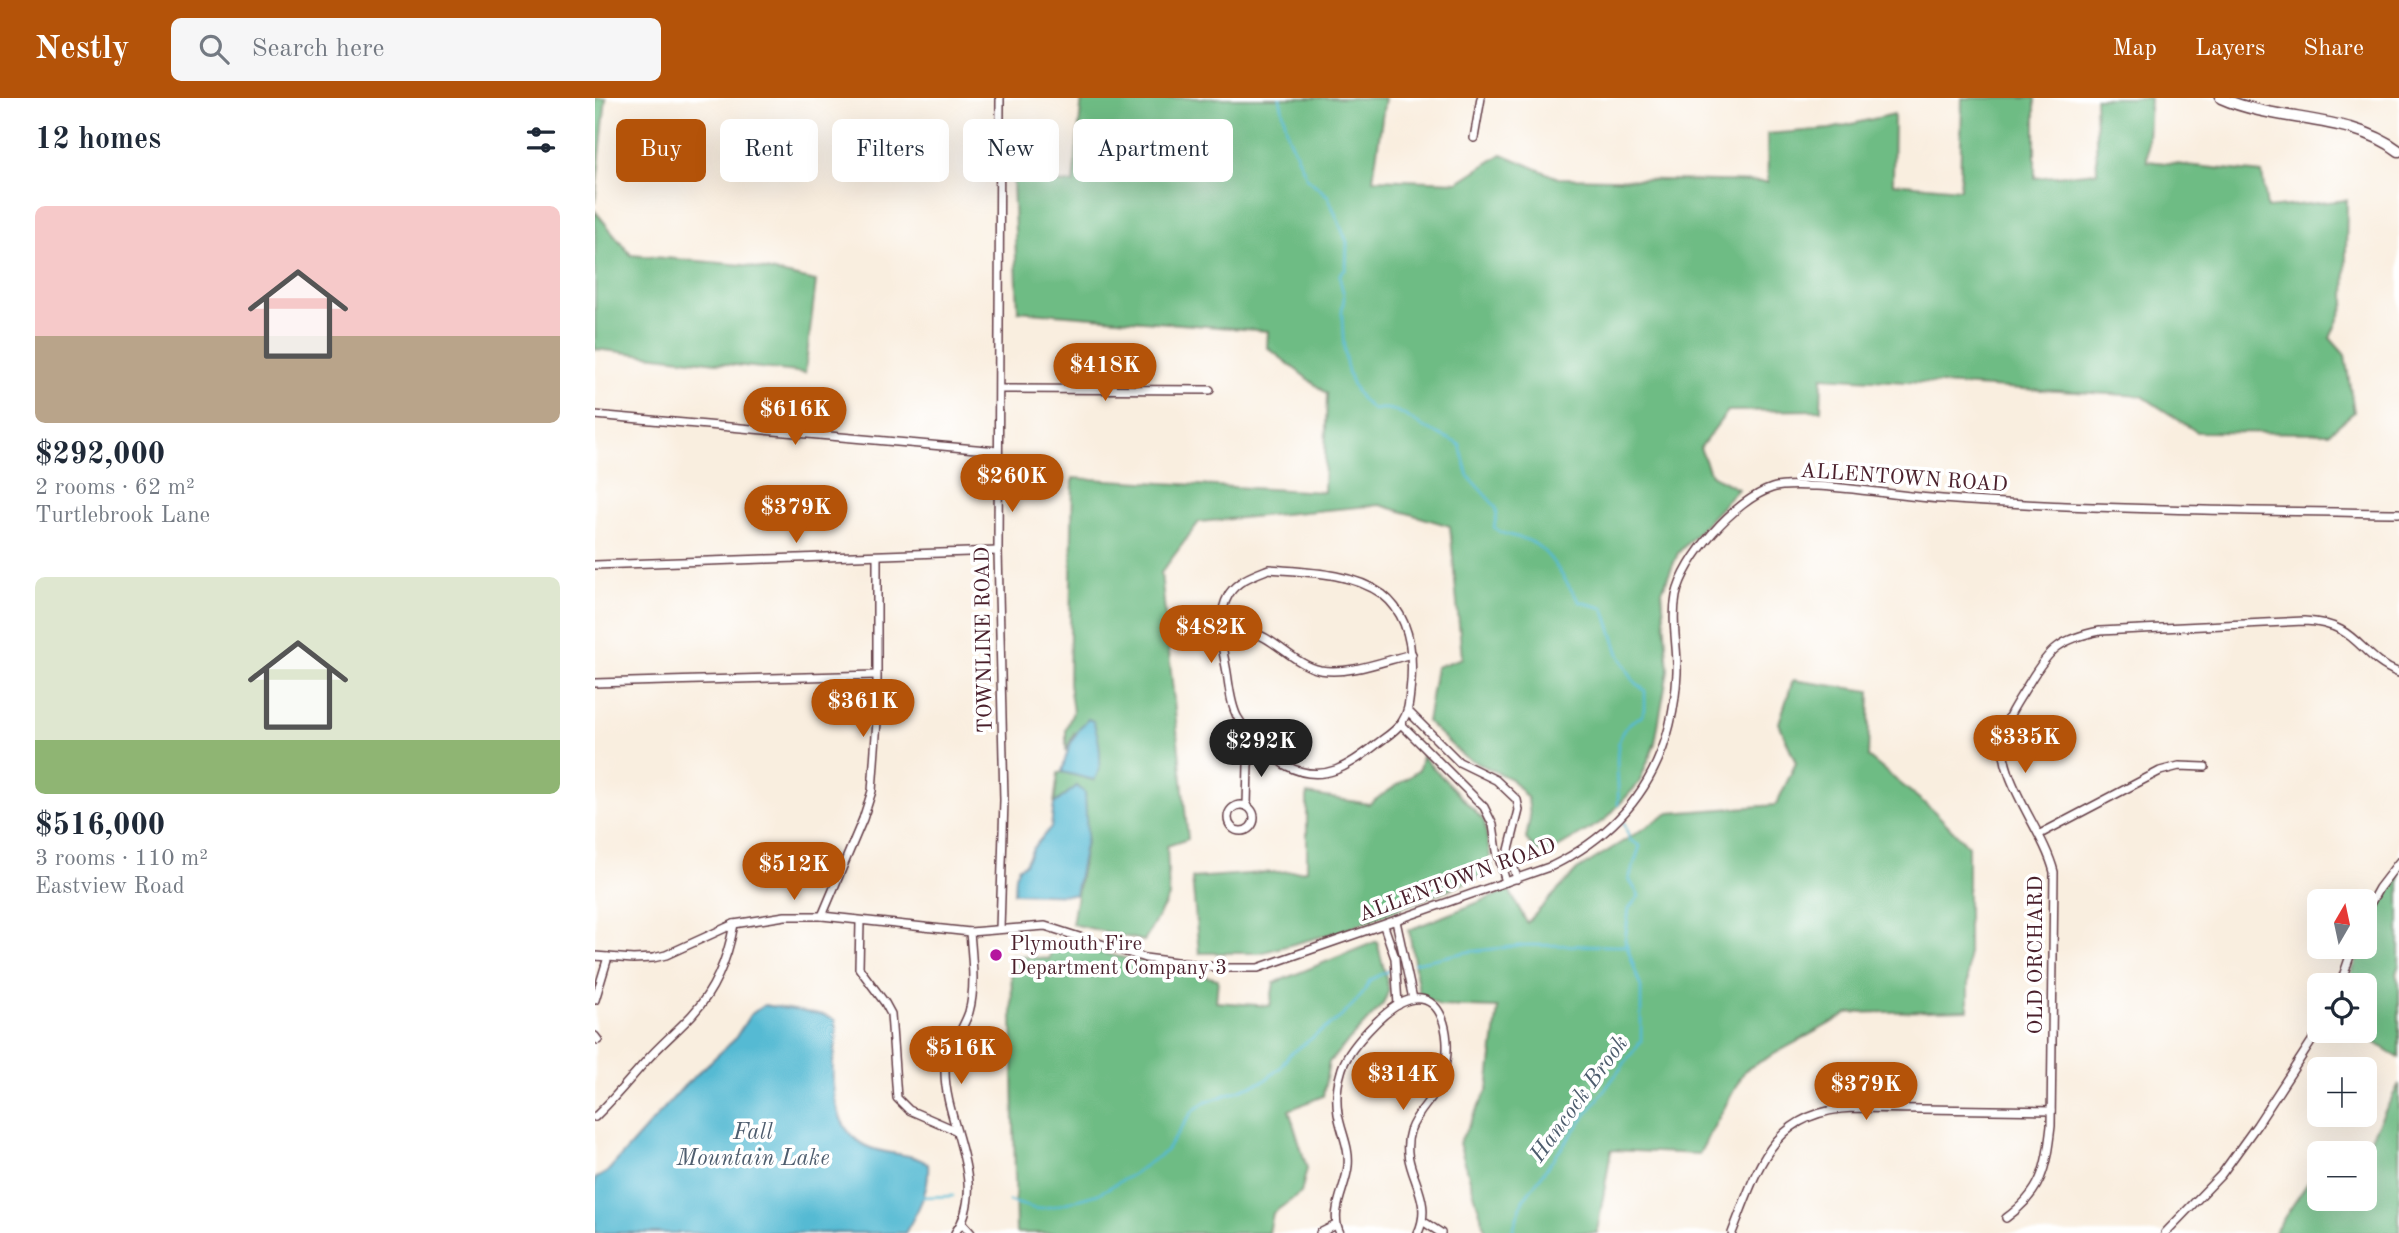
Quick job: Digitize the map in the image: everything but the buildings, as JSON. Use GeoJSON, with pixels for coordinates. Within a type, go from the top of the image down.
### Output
{"type":"FeatureCollection","features":[{"type":"Feature","properties":{"kind":"main road"},"geometry":{"type":"LineString","coordinates":[[2221,98],[2250,110],[2363,131],[2399,151]]}},
{"type":"Feature","properties":{"kind":"street","name":"TOWNLINE ROAD"},"geometry":{"type":"LineString","coordinates":[[1000,98],[999,551],[1004,800],[1000,929]]}},
{"type":"Feature","properties":{"kind":"street"},"geometry":{"type":"LineString","coordinates":[[1474,138],[1481,98]]}},
{"type":"Feature","properties":{"kind":"street"},"geometry":{"type":"LineString","coordinates":[[1000,389],[1210,390]]}},
{"type":"Feature","properties":{"kind":"street"},"geometry":{"type":"LineString","coordinates":[[595,415],[999,451]]}},
{"type":"Feature","properties":{"kind":"street","name":"ALLENTOWN ROAD"},"geometry":{"type":"LineString","coordinates":[[595,956],[633,960],[666,955],[734,924],[785,916],[822,916],[970,932],[1045,926],[1145,958],[1223,968],[1258,968],[1552,866],[1585,845],[1619,817],[1646,786],[1659,758],[1672,709],[1677,673],[1674,608],[1681,580],[1693,559],[1721,525],[1751,498],[1773,487],[1840,487],[1939,499],[2009,503],[2399,513]]}},
{"type":"Feature","properties":{"kind":"street"},"geometry":{"type":"LineString","coordinates":[[595,565],[999,551]]}},
{"type":"Feature","properties":{"kind":"street"},"geometry":{"type":"LineString","coordinates":[[822,916],[872,791],[876,748],[877,557]]}},
{"type":"Feature","properties":{"kind":"street"},"geometry":{"type":"LineString","coordinates":[[1269,569],[1300,572],[1360,583],[1383,595],[1396,609],[1404,624],[1412,654],[1408,711],[1401,724],[1353,763],[1323,774],[1308,773],[1286,766],[1251,736],[1236,716],[1220,622],[1224,607],[1237,584],[1269,569]]}},
{"type":"Feature","properties":{"kind":"street","name":"OLD ORCHARD"},"geometry":{"type":"LineString","coordinates":[[2006,1218],[2024,1205],[2039,1182],[2047,1160],[2051,1111],[2054,872],[2050,854],[2008,774],[2004,750],[2004,731],[2011,713],[2042,662],[2073,636],[2100,631],[2155,626],[2321,621],[2348,633],[2384,667],[2399,673]]}},
{"type":"Feature","properties":{"kind":"street"},"geometry":{"type":"LineString","coordinates":[[1221,637],[1256,633],[1294,658],[1319,670],[1341,670],[1412,654]]}},
{"type":"Feature","properties":{"kind":"street"},"geometry":{"type":"LineString","coordinates":[[595,683],[876,675]]}},
{"type":"Feature","properties":{"kind":"street"},"geometry":{"type":"LineString","coordinates":[[1408,711],[1451,756],[1472,771],[1505,786],[1517,800],[1519,810],[1510,855],[1517,879]]}},
{"type":"Feature","properties":{"kind":"street"},"geometry":{"type":"LineString","coordinates":[[1401,724],[1484,807],[1493,825],[1506,882]]}},
{"type":"Feature","properties":{"kind":"street"},"geometry":{"type":"LineString","coordinates":[[1247,806],[1248,764],[1262,745]]}},
{"type":"Feature","properties":{"kind":"street"},"geometry":{"type":"LineString","coordinates":[[2040,834],[2160,771],[2179,766],[2205,767]]}},
{"type":"Feature","properties":{"kind":"street"},"geometry":{"type":"LineString","coordinates":[[2377,892],[2399,862]]}},
{"type":"Feature","properties":{"kind":"street"},"geometry":{"type":"LineString","coordinates":[[1396,921],[1413,999]]}},
{"type":"Feature","properties":{"kind":"street"},"geometry":{"type":"LineString","coordinates":[[860,922],[859,968],[891,1014],[897,1098],[909,1110],[955,1130]]}},
{"type":"Feature","properties":{"kind":"street"},"geometry":{"type":"LineString","coordinates":[[595,1116],[614,1099],[647,1059],[693,1014],[705,998],[730,947],[734,924]]}},
{"type":"Feature","properties":{"kind":"street"},"geometry":{"type":"LineString","coordinates":[[1384,926],[1395,958],[1398,1005]]}},
{"type":"Feature","properties":{"kind":"street"},"geometry":{"type":"LineString","coordinates":[[955,1233],[962,1223],[968,1180],[944,1070],[969,1010],[973,976],[970,932]]}},
{"type":"Feature","properties":{"kind":"street"},"geometry":{"type":"LineString","coordinates":[[595,1000],[608,957]]}},
{"type":"Feature","properties":{"kind":"street"},"geometry":{"type":"LineString","coordinates":[[1320,1233],[1338,1229],[1336,1212],[1349,1162],[1338,1114],[1337,1093],[1341,1071],[1347,1056],[1361,1037],[1398,1005],[1413,999],[1427,1002],[1441,1013],[1447,1047],[1440,1085],[1415,1119],[1407,1143],[1409,1168],[1424,1205],[1424,1222],[1418,1233]]}},
{"type":"Feature","properties":{"kind":"street"},"geometry":{"type":"LineString","coordinates":[[2165,1233],[2221,1175],[2311,1043]]}},
{"type":"Feature","properties":{"kind":"street"},"geometry":{"type":"LineString","coordinates":[[1732,1233],[1770,1147],[1785,1132],[1808,1116],[1834,1108],[2051,1111]]}},
{"type":"Feature","properties":{"kind":"street"},"geometry":{"type":"LineString","coordinates":[[1424,1222],[1441,1233]]}},
{"type":"Feature","properties":{"kind":"street"},"geometry":{"type":"LineString","coordinates":[[962,1223],[971,1233]]}},
{"type":"Feature","properties":{"kind":"green space"},"geometry":{"type":"Polygon","coordinates":[[[595,98],[606,98],[595,203],[595,98]]]}},
{"type":"Feature","properties":{"kind":"green space"},"geometry":{"type":"Polygon","coordinates":[[[1082,98],[1385,98],[1373,179],[1458,182],[1502,154],[1558,178],[1768,182],[1767,134],[1830,129],[1894,114],[1893,183],[1960,189],[1962,98],[2035,98],[2035,178],[2097,172],[2095,98],[2150,98],[2147,161],[2262,173],[2267,208],[2347,200],[2345,303],[2330,338],[2345,355],[2354,412],[2329,433],[2197,432],[2142,396],[1822,377],[1821,410],[1728,411],[1700,448],[1711,475],[1738,489],[1678,553],[1662,591],[1668,670],[1655,743],[1639,783],[1605,820],[1549,853],[1536,851],[1526,839],[1530,817],[1528,799],[1511,779],[1463,756],[1427,722],[1436,667],[1462,658],[1450,526],[1380,505],[1199,522],[1161,573],[1188,839],[1167,846],[1169,897],[1144,941],[1072,924],[1087,835],[1077,786],[1054,804],[1058,773],[1094,780],[1074,733],[1066,751],[1066,729],[1073,712],[1069,684],[1073,478],[1324,492],[1327,394],[1267,347],[1268,331],[1018,311],[1013,182],[1233,182],[1233,119],[1080,119],[1082,98]]]}},
{"type":"Feature","properties":{"kind":"green space"},"geometry":{"type":"Polygon","coordinates":[[[595,211],[631,255],[743,265],[816,281],[805,373],[595,349],[595,211]]]}},
{"type":"Feature","properties":{"kind":"green space"},"geometry":{"type":"Polygon","coordinates":[[[1793,680],[1870,691],[1868,757],[1934,811],[1968,846],[1968,1010],[1849,1013],[1745,1070],[1699,1154],[1611,1150],[1597,1233],[1486,1233],[1459,1143],[1488,1089],[1498,1008],[1440,1006],[1419,993],[1409,930],[1509,890],[1527,923],[1577,870],[1669,813],[1776,805],[1796,763],[1779,723],[1793,680]]]}},
{"type":"Feature","properties":{"kind":"green space"},"geometry":{"type":"Polygon","coordinates":[[[1422,756],[1484,821],[1493,872],[1342,931],[1260,953],[1199,953],[1192,878],[1307,870],[1307,794],[1369,804],[1419,770],[1422,756]]]}},
{"type":"Feature","properties":{"kind":"green space"},"geometry":{"type":"Polygon","coordinates":[[[2399,872],[2399,964],[2396,974],[2399,984],[2399,1058],[2376,1043],[2377,973],[2352,973],[2357,959],[2377,959],[2377,908],[2382,895],[2399,872]]]}},
{"type":"Feature","properties":{"kind":"green space"},"geometry":{"type":"Polygon","coordinates":[[[1377,941],[1389,990],[1383,1004],[1329,1062],[1323,1096],[1289,1110],[1307,1168],[1301,1193],[1273,1213],[1269,1233],[1016,1233],[1011,955],[1049,959],[1054,942],[1218,979],[1216,1002],[1270,1006],[1274,983],[1377,941]]]}},
{"type":"Feature","properties":{"kind":"green space"},"geometry":{"type":"Polygon","coordinates":[[[2399,1084],[2399,1233],[2274,1233],[2307,1184],[2307,1211],[2377,1211],[2377,1141],[2369,1141],[2399,1084]]]}},
{"type":"Feature","properties":{"kind":"water"},"geometry":{"type":"Polygon","coordinates":[[[1088,719],[1093,721],[1100,751],[1099,767],[1094,780],[1062,772],[1071,743],[1088,719]]]}},
{"type":"Feature","properties":{"kind":"water"},"geometry":{"type":"Polygon","coordinates":[[[1077,786],[1085,793],[1087,835],[1075,895],[1014,893],[1015,876],[1019,867],[1025,864],[1033,848],[1051,827],[1054,804],[1077,786]]]}},
{"type":"Feature","properties":{"kind":"water","name":"Fall Mountain Lake"},"geometry":{"type":"Polygon","coordinates":[[[764,1005],[824,1015],[835,1020],[833,1087],[842,1122],[856,1140],[866,1146],[913,1157],[928,1164],[925,1191],[905,1233],[595,1233],[595,1179],[607,1172],[684,1086],[734,1040],[750,1015],[764,1005]]]}},
{"type":"Feature","properties":{"kind":"waterway","name":"Hancock Brook"},"geometry":{"type":"LineString","coordinates":[[1280,98],[1288,135],[1307,178],[1328,196],[1347,242],[1346,269],[1340,274],[1344,296],[1343,339],[1347,366],[1356,391],[1374,410],[1397,411],[1460,445],[1468,476],[1496,507],[1494,527],[1498,531],[1535,544],[1554,563],[1580,602],[1604,608],[1619,654],[1633,680],[1645,691],[1645,710],[1641,717],[1630,723],[1619,743],[1618,805]]}},
{"type":"Feature","properties":{"kind":"waterway","name":"Hancock Brook"},"geometry":{"type":"LineString","coordinates":[[1512,1233],[1523,1200],[1641,1041],[1641,987],[1625,941],[1629,908],[1639,896],[1629,879],[1640,846],[1630,840],[1624,823]]}},
{"type":"Feature","properties":{"kind":"waterway"},"geometry":{"type":"LineString","coordinates":[[1414,963],[1467,952],[1527,945],[1627,946]]}},
{"type":"Feature","properties":{"kind":"waterway"},"geometry":{"type":"LineString","coordinates":[[1009,1201],[1036,1209],[1055,1206],[1098,1194],[1133,1174],[1166,1151],[1193,1111],[1204,1103],[1264,1081],[1281,1067],[1289,1055],[1341,1017],[1362,995],[1370,980],[1390,970]]}},
{"type":"Feature","properties":{"kind":"waterway"},"geometry":{"type":"LineString","coordinates":[[922,1197],[953,1196]]}},
{"type":"Feature","properties":{"kind":"place","name":"Plymouth Fire Department Company 3"},"geometry":{"type":"Point","coordinates":[996,955]}}]}
